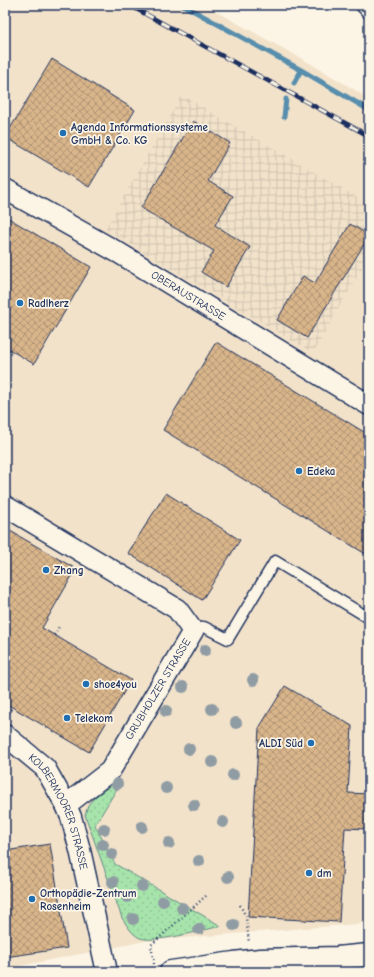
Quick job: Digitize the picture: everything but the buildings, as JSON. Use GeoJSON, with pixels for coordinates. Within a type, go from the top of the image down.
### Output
{"type":"FeatureCollection","features":[{"type":"Feature","properties":{"kind":"main road"},"geometry":{"type":"LineString","coordinates":[[163,969],[251,961],[337,958],[369,955]]}},
{"type":"Feature","properties":{"kind":"street","name":"OBERAUSTRASSE"},"geometry":{"type":"LineString","coordinates":[[5,189],[119,253],[369,404]]}},
{"type":"Feature","properties":{"kind":"street","name":"GRUBHOLZER STRASSE"},"geometry":{"type":"LineString","coordinates":[[5,506],[177,609],[193,632],[110,771],[66,805]]}},
{"type":"Feature","properties":{"kind":"street","name":"KOLBERMOORER STRASSE"},"geometry":{"type":"LineString","coordinates":[[5,734],[45,768],[66,805],[71,817],[80,850],[107,972]]}},
{"type":"Feature","properties":{"kind":"lane"},"geometry":{"type":"LineString","coordinates":[[360,5],[369,14]]}},
{"type":"Feature","properties":{"kind":"lane"},"geometry":{"type":"LineString","coordinates":[[193,632],[204,627],[228,639],[275,560],[369,618]]}},
{"type":"Feature","properties":{"kind":"path"},"geometry":{"type":"LineString","coordinates":[[54,635],[60,625]]}},
{"type":"Feature","properties":{"kind":"path"},"geometry":{"type":"LineString","coordinates":[[5,720],[12,707]]}},
{"type":"Feature","properties":{"kind":"path"},"geometry":{"type":"LineString","coordinates":[[163,969],[151,945],[208,894]]}},
{"type":"Feature","properties":{"kind":"path"},"geometry":{"type":"LineString","coordinates":[[240,905],[246,917],[248,927]]}},
{"type":"Feature","properties":{"kind":"shaded area"},"geometry":{"type":"Polygon","coordinates":[[[5,5],[204,5],[306,61],[369,99],[369,923],[146,941],[5,969],[5,5]]]}},
{"type":"Feature","properties":{"kind":"shaded area"},"geometry":{"type":"Polygon","coordinates":[[[182,95],[369,204],[369,256],[313,353],[105,229],[182,95]]]}},
{"type":"Feature","properties":{"kind":"green space"},"geometry":{"type":"Polygon","coordinates":[[[119,780],[121,782],[95,825],[115,864],[221,926],[178,936],[144,939],[138,937],[127,926],[122,918],[85,815],[88,805],[96,796],[119,780]]]}},
{"type":"Feature","properties":{"kind":"waterway"},"geometry":{"type":"LineString","coordinates":[[183,5],[301,70],[294,83]]}},
{"type":"Feature","properties":{"kind":"waterway"},"geometry":{"type":"LineString","coordinates":[[301,70],[369,110]]}},
{"type":"Feature","properties":{"kind":"waterway"},"geometry":{"type":"LineString","coordinates":[[284,117],[286,99]]}},
{"type":"Feature","properties":{"kind":"railway"},"geometry":{"type":"LineString","coordinates":[[129,5],[369,136]]}},
{"type":"Feature","properties":{"kind":"place","name":"Agenda Informationssysteme GmbH & Co. KG"},"geometry":{"type":"Point","coordinates":[63,133]}},
{"type":"Feature","properties":{"kind":"place","name":"Radlherz"},"geometry":{"type":"Point","coordinates":[20,303]}},
{"type":"Feature","properties":{"kind":"place","name":"Edeka"},"geometry":{"type":"Point","coordinates":[299,471]}},
{"type":"Feature","properties":{"kind":"place","name":"Zhang"},"geometry":{"type":"Point","coordinates":[46,570]}},
{"type":"Feature","properties":{"kind":"place","name":"shoe4you"},"geometry":{"type":"Point","coordinates":[86,684]}},
{"type":"Feature","properties":{"kind":"place","name":"Telekom"},"geometry":{"type":"Point","coordinates":[67,718]}},
{"type":"Feature","properties":{"kind":"place","name":"ALDI Süd"},"geometry":{"type":"Point","coordinates":[311,743]}},
{"type":"Feature","properties":{"kind":"place","name":"dm"},"geometry":{"type":"Point","coordinates":[309,873]}},
{"type":"Feature","properties":{"kind":"place","name":"Orthopädie-Zentrum Rosenheim"},"geometry":{"type":"Point","coordinates":[32,899]}}]}
